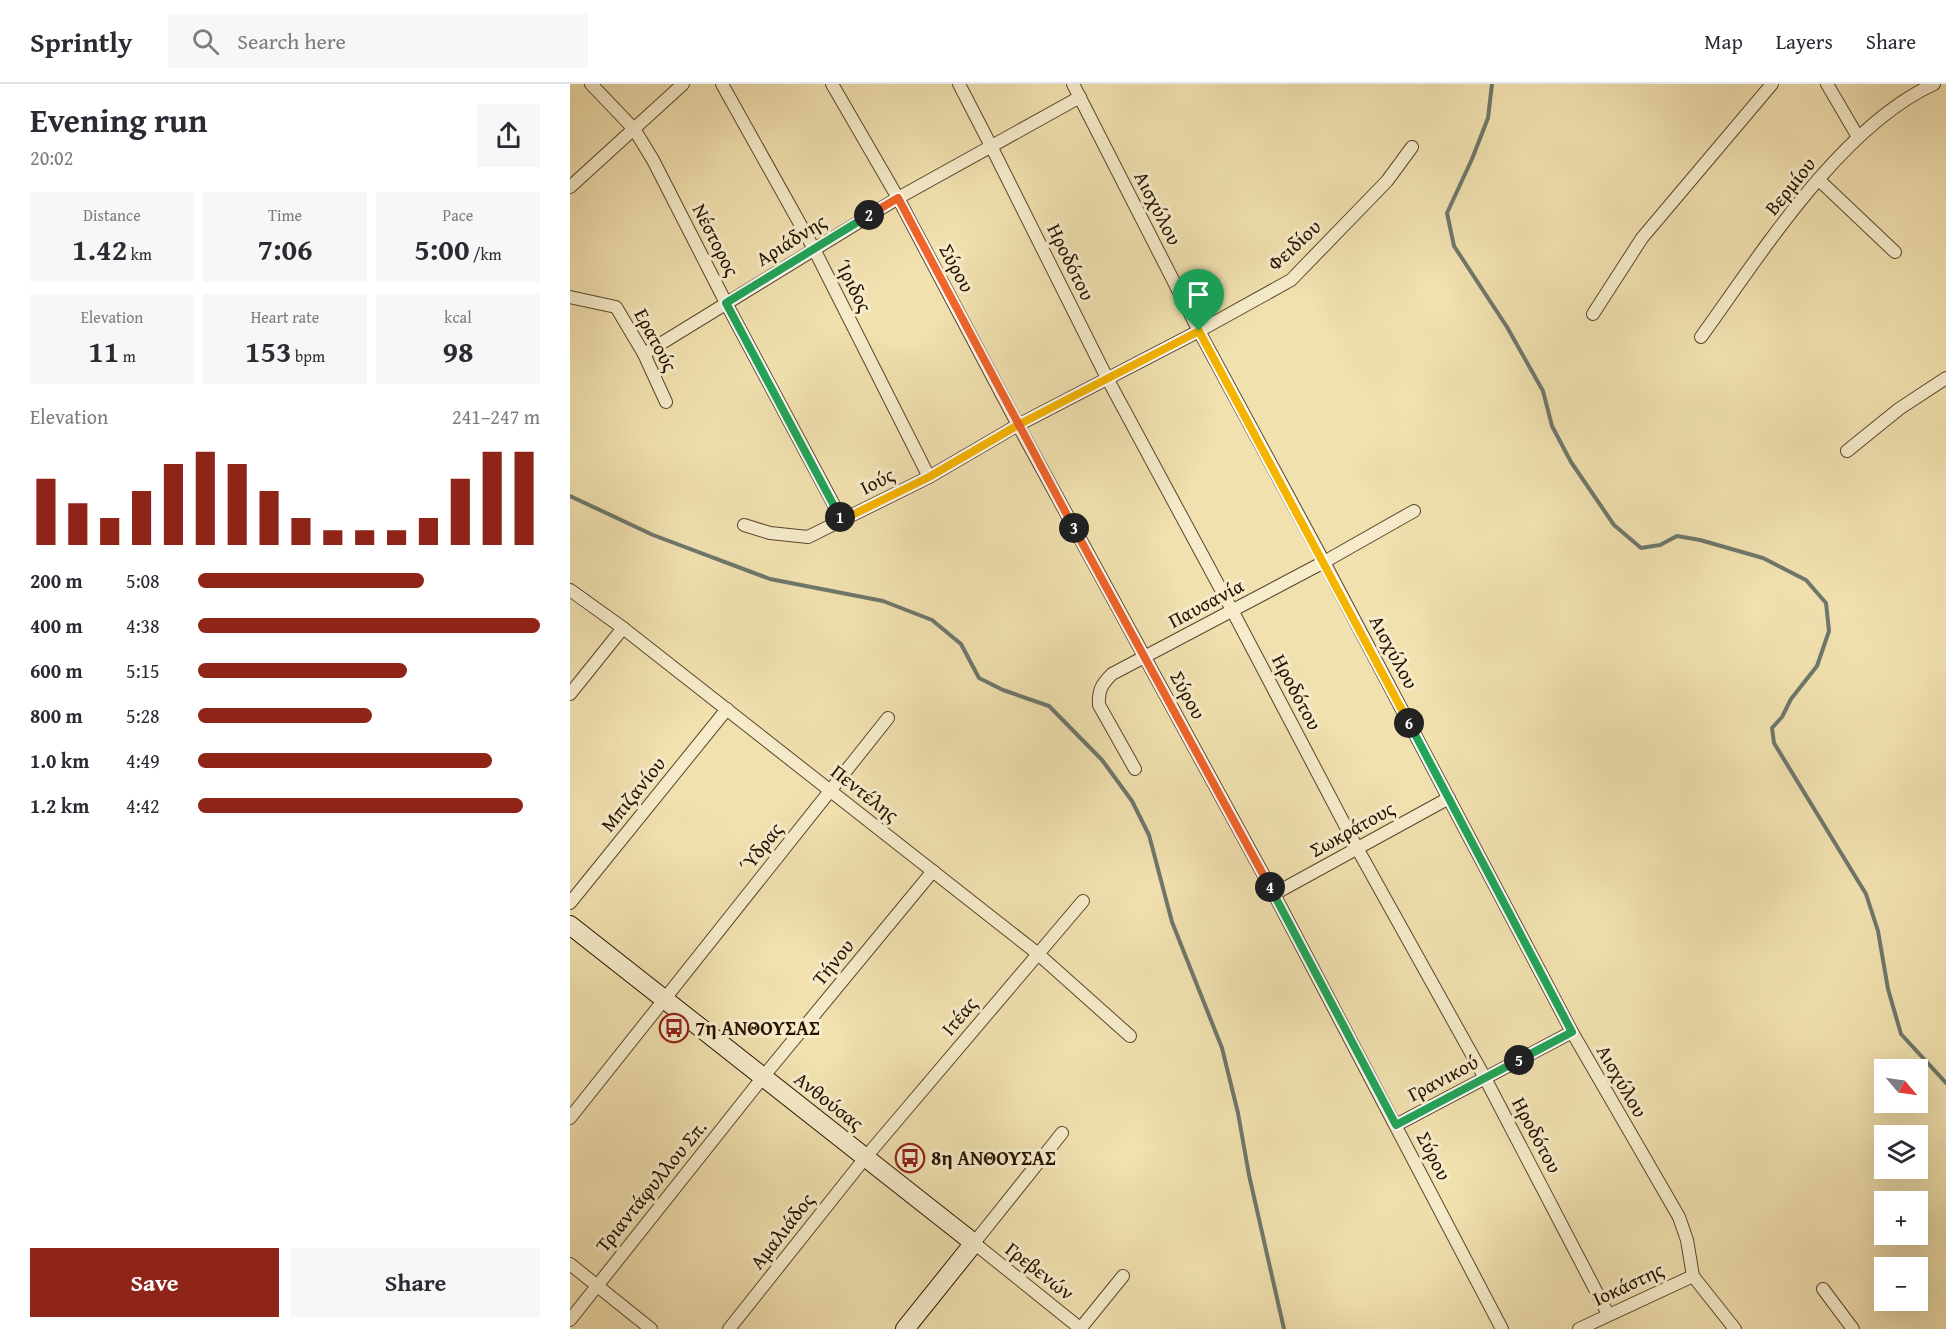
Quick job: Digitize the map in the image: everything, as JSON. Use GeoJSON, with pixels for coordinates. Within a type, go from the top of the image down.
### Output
{"type":"FeatureCollection","features":[{"type":"Feature","properties":{"kind":"street","name":"Νέστορος"},"geometry":{"type":"LineString","coordinates":[[591,84],[634,129],[653,159],[726,303],[842,520]]}},
{"type":"Feature","properties":{"kind":"street"},"geometry":{"type":"LineString","coordinates":[[570,187],[683,84]]}},
{"type":"Feature","properties":{"kind":"street","name":"Ίριδος"},"geometry":{"type":"LineString","coordinates":[[722,84],[814,249],[929,477]]}},
{"type":"Feature","properties":{"kind":"street","name":"Σύρου"},"geometry":{"type":"LineString","coordinates":[[832,84],[898,198],[1018,425],[1274,894],[1502,1329]]}},
{"type":"Feature","properties":{"kind":"street","name":"Ηροδότου"},"geometry":{"type":"LineString","coordinates":[[958,84],[992,146],[1107,378],[1357,848],[1485,1078],[1608,1314]]}},
{"type":"Feature","properties":{"kind":"street","name":"Αισχύλου"},"geometry":{"type":"LineString","coordinates":[[1073,84],[1199,331],[1324,562],[1572,1032],[1679,1218],[1688,1240],[1693,1276]]}},
{"type":"Feature","properties":{"kind":"street"},"geometry":{"type":"LineString","coordinates":[[1593,314],[1642,238],[1772,84]]}},
{"type":"Feature","properties":{"kind":"street"},"geometry":{"type":"LineString","coordinates":[[1827,84],[1857,137]]}},
{"type":"Feature","properties":{"kind":"street","name":"Βερμίου"},"geometry":{"type":"LineString","coordinates":[[1701,337],[1752,266],[1819,180],[1857,137],[1883,115],[1927,85]]}},
{"type":"Feature","properties":{"kind":"street","name":"Αριάδνης"},"geometry":{"type":"LineString","coordinates":[[644,354],[898,198],[1080,97]]}},
{"type":"Feature","properties":{"kind":"street","name":"Φειδίου"},"geometry":{"type":"LineString","coordinates":[[1018,425],[1199,331],[1291,280],[1387,181],[1412,147]]}},
{"type":"Feature","properties":{"kind":"street"},"geometry":{"type":"LineString","coordinates":[[1819,180],[1895,252]]}},
{"type":"Feature","properties":{"kind":"street","name":"Ερατούς"},"geometry":{"type":"LineString","coordinates":[[570,297],[616,307],[644,354],[666,402]]}},
{"type":"Feature","properties":{"kind":"street"},"geometry":{"type":"LineString","coordinates":[[1847,451],[1899,410],[1946,378]]}},
{"type":"Feature","properties":{"kind":"street","name":"Ιούς"},"geometry":{"type":"LineString","coordinates":[[744,525],[770,533],[808,537],[929,477],[1018,425]]}},
{"type":"Feature","properties":{"kind":"street","name":"Παυσανία"},"geometry":{"type":"LineString","coordinates":[[1135,769],[1099,705],[1098,693],[1102,684],[1112,674],[1324,562],[1414,511]]}},
{"type":"Feature","properties":{"kind":"street","name":"Πεντέλης"},"geometry":{"type":"LineString","coordinates":[[570,590],[623,628],[1037,953],[1130,1036]]}},
{"type":"Feature","properties":{"kind":"street"},"geometry":{"type":"LineString","coordinates":[[570,694],[623,628]]}},
{"type":"Feature","properties":{"kind":"street","name":"Μπιζανίου"},"geometry":{"type":"LineString","coordinates":[[570,903],[727,709]]}},
{"type":"Feature","properties":{"kind":"street","name":"Ύδρας"},"geometry":{"type":"LineString","coordinates":[[570,1118],[888,718]]}},
{"type":"Feature","properties":{"kind":"street","name":"Σωκράτους"},"geometry":{"type":"LineString","coordinates":[[1274,894],[1449,798]]}},
{"type":"Feature","properties":{"kind":"street","name":"Τήνου"},"geometry":{"type":"LineString","coordinates":[[763,1077],[933,871]]}},
{"type":"Feature","properties":{"kind":"street","name":"Ιτέας"},"geometry":{"type":"LineString","coordinates":[[865,1158],[1083,901]]}},
{"type":"Feature","properties":{"kind":"street","name":"Ανθούσας"},"geometry":{"type":"LineString","coordinates":[[570,925],[974,1243]]}},
{"type":"Feature","properties":{"kind":"street","name":"Γρανικού"},"geometry":{"type":"LineString","coordinates":[[1396,1125],[1572,1032]]}},
{"type":"Feature","properties":{"kind":"street","name":"Τριαντάφυλλου Σπ."},"geometry":{"type":"LineString","coordinates":[[570,1320],[763,1077]]}},
{"type":"Feature","properties":{"kind":"street"},"geometry":{"type":"LineString","coordinates":[[905,1329],[1062,1133]]}},
{"type":"Feature","properties":{"kind":"street","name":"Αμαλιάδος"},"geometry":{"type":"LineString","coordinates":[[729,1329],[865,1158]]}},
{"type":"Feature","properties":{"kind":"street","name":"Γρεβενών"},"geometry":{"type":"LineString","coordinates":[[974,1243],[1081,1329]]}},
{"type":"Feature","properties":{"kind":"street"},"geometry":{"type":"LineString","coordinates":[[570,1264],[651,1329]]}},
{"type":"Feature","properties":{"kind":"street"},"geometry":{"type":"LineString","coordinates":[[1081,1329],[1123,1276]]}},
{"type":"Feature","properties":{"kind":"street"},"geometry":{"type":"LineString","coordinates":[[1693,1276],[1735,1329]]}},
{"type":"Feature","properties":{"kind":"street","name":"Ιοκάστης"},"geometry":{"type":"LineString","coordinates":[[1579,1329],[1693,1276]]}},
{"type":"Feature","properties":{"kind":"street"},"geometry":{"type":"LineString","coordinates":[[1823,1289],[1853,1329]]}},
{"type":"Feature","properties":{"kind":"waterway"},"geometry":{"type":"LineString","coordinates":[[1492,84],[1488,118],[1447,213],[1454,246],[1507,327],[1543,391],[1552,426],[1571,462],[1614,525],[1641,548],[1660,545],[1677,536],[1700,540],[1763,558],[1806,580],[1826,603],[1829,631],[1817,666],[1772,728],[1774,743],[1866,894],[1878,931],[1888,989],[1901,1034],[1946,1083]]}},
{"type":"Feature","properties":{"kind":"waterway"},"geometry":{"type":"LineString","coordinates":[[570,496],[653,535],[770,579],[883,601],[932,620],[961,644],[979,678],[1003,690],[1049,706],[1102,760],[1132,801],[1149,835],[1172,922],[1222,1048],[1284,1329]]}},
{"type":"Feature","properties":{"kind":"place","name":"7η ΑΝΘΟΥΣΑΣ"},"geometry":{"type":"Point","coordinates":[674,1028]}},
{"type":"Feature","properties":{"kind":"place","name":"8η ΑΝΘΟΥΣΑΣ"},"geometry":{"type":"Point","coordinates":[910,1158]}},
{"type":"Feature","properties":{"kind":"route"},"geometry":{"type":"LineString","coordinates":[[1199,331],[1018,425],[929,477],[842,520],[726,303],[898,198],[1018,425],[1274,894],[1396,1125],[1572,1032],[1324,562],[1199,331]]}}]}
